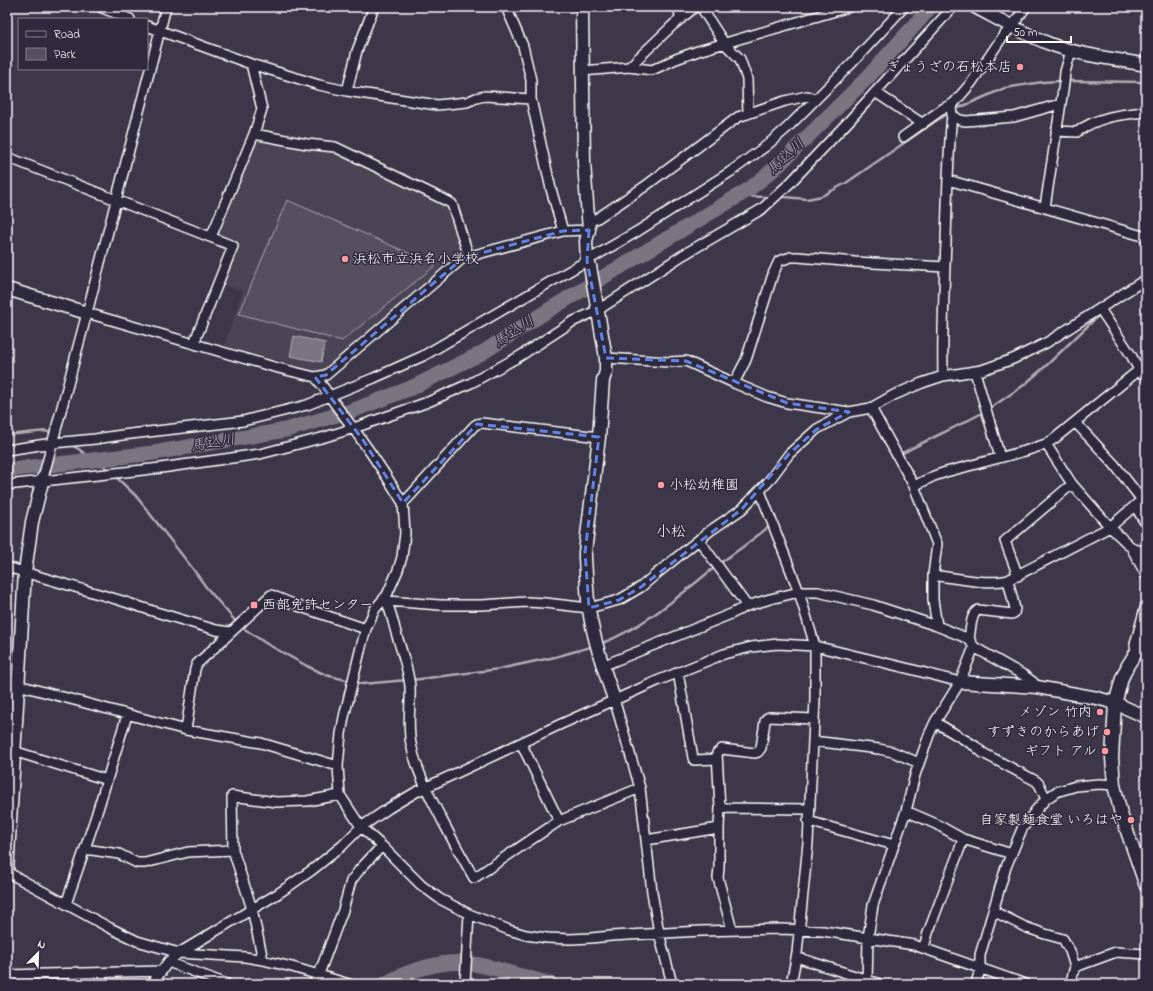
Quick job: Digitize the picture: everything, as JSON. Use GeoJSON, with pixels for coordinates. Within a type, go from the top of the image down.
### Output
{"type":"FeatureCollection","features":[{"type":"Feature","properties":{"kind":"street"},"geometry":{"type":"LineString","coordinates":[[100,7],[128,18]]}},
{"type":"Feature","properties":{"kind":"street"},"geometry":{"type":"LineString","coordinates":[[166,7],[32,522],[25,572],[18,686],[11,750],[7,872],[137,941],[179,953],[245,957],[263,960],[319,974],[349,984]]}},
{"type":"Feature","properties":{"kind":"street"},"geometry":{"type":"LineString","coordinates":[[347,91],[357,51],[374,7]]}},
{"type":"Feature","properties":{"kind":"street"},"geometry":{"type":"LineString","coordinates":[[506,7],[523,46],[531,80],[531,99],[551,189],[563,231]]}},
{"type":"Feature","properties":{"kind":"street"},"geometry":{"type":"LineString","coordinates":[[582,7],[584,163],[588,226],[586,241],[588,263],[606,358],[606,372],[603,380],[599,437],[585,552],[589,608],[602,666],[614,699],[640,788],[652,892],[659,933],[672,984]]}},
{"type":"Feature","properties":{"kind":"street"},"geometry":{"type":"LineString","coordinates":[[678,7],[681,19]]}},
{"type":"Feature","properties":{"kind":"street"},"geometry":{"type":"LineString","coordinates":[[629,66],[672,25],[695,7]]}},
{"type":"Feature","properties":{"kind":"street"},"geometry":{"type":"LineString","coordinates":[[701,7],[724,43],[740,59],[747,79],[748,114]]}},
{"type":"Feature","properties":{"kind":"street"},"geometry":{"type":"LineString","coordinates":[[582,72],[629,66],[652,70],[698,51],[849,7]]}},
{"type":"Feature","properties":{"kind":"street"},"geometry":{"type":"LineString","coordinates":[[7,450],[243,420],[307,405],[424,356],[588,263],[766,146],[787,128],[814,99],[852,63],[904,7]]}},
{"type":"Feature","properties":{"kind":"street"},"geometry":{"type":"LineString","coordinates":[[7,485],[161,468],[260,454],[354,428],[428,402],[471,383],[520,356],[572,322],[762,209],[795,178],[953,7]]}},
{"type":"Feature","properties":{"kind":"street"},"geometry":{"type":"LineString","coordinates":[[975,7],[1050,44],[1071,51],[1146,65]]}},
{"type":"Feature","properties":{"kind":"street"},"geometry":{"type":"LineString","coordinates":[[944,376],[943,352],[945,267],[948,180],[953,110],[1001,39],[1026,7]]}},
{"type":"Feature","properties":{"kind":"street"},"geometry":{"type":"LineString","coordinates":[[148,26],[251,64],[319,85],[347,91],[437,105],[467,102],[485,96],[531,99]]}},
{"type":"Feature","properties":{"kind":"street"},"geometry":{"type":"LineString","coordinates":[[1045,207],[1064,79],[1071,51]]}},
{"type":"Feature","properties":{"kind":"street"},"geometry":{"type":"LineString","coordinates":[[211,237],[254,134],[262,109],[251,64]]}},
{"type":"Feature","properties":{"kind":"street"},"geometry":{"type":"LineString","coordinates":[[875,92],[923,124]]}},
{"type":"Feature","properties":{"kind":"street"},"geometry":{"type":"LineString","coordinates":[[7,289],[274,367],[315,376],[326,375],[463,258],[563,231],[588,226],[738,117],[785,101],[807,96],[814,99]]}},
{"type":"Feature","properties":{"kind":"street"},"geometry":{"type":"LineString","coordinates":[[953,110],[960,120],[966,121],[1008,118],[1060,104]]}},
{"type":"Feature","properties":{"kind":"street"},"geometry":{"type":"LineString","coordinates":[[903,138],[923,124],[953,110]]}},
{"type":"Feature","properties":{"kind":"street"},"geometry":{"type":"LineString","coordinates":[[1056,131],[1077,132],[1083,127],[1109,116],[1146,112]]}},
{"type":"Feature","properties":{"kind":"street"},"geometry":{"type":"LineString","coordinates":[[254,134],[307,144],[334,147],[449,202],[452,204],[469,257]]}},
{"type":"Feature","properties":{"kind":"street"},"geometry":{"type":"LineString","coordinates":[[7,157],[233,246],[194,343]]}},
{"type":"Feature","properties":{"kind":"street"},"geometry":{"type":"LineString","coordinates":[[948,180],[1146,237]]}},
{"type":"Feature","properties":{"kind":"street"},"geometry":{"type":"LineString","coordinates":[[734,383],[746,360],[772,274],[779,261],[791,257],[798,257],[945,267]]}},
{"type":"Feature","properties":{"kind":"street"},"geometry":{"type":"LineString","coordinates":[[386,600],[440,605],[482,605],[528,602],[589,608],[620,600],[642,587],[655,574],[711,530],[742,509],[768,482],[789,454],[816,429],[849,412],[871,408],[894,395],[922,383],[944,376],[975,372],[1013,359],[1046,343],[1146,279]]}},
{"type":"Feature","properties":{"kind":"street"},"geometry":{"type":"LineString","coordinates":[[1100,309],[1131,355],[1139,370],[1146,377]]}},
{"type":"Feature","properties":{"kind":"street"},"geometry":{"type":"LineString","coordinates":[[606,358],[670,362],[686,361],[767,397],[787,403],[849,412]]}},
{"type":"Feature","properties":{"kind":"street"},"geometry":{"type":"LineString","coordinates":[[914,486],[946,472],[1026,451],[1046,444],[1139,370]]}},
{"type":"Feature","properties":{"kind":"street"},"geometry":{"type":"LineString","coordinates":[[975,372],[1000,457]]}},
{"type":"Feature","properties":{"kind":"street"},"geometry":{"type":"LineString","coordinates":[[315,376],[322,383],[329,396],[354,428],[403,502],[402,509],[405,525],[404,543],[398,570],[386,600],[376,609],[366,629],[351,688],[341,734],[338,766],[340,795],[361,827],[421,885],[440,899],[469,914],[526,935],[547,938],[591,938],[732,930],[782,929],[823,931],[924,947],[980,969],[1025,984]]}},
{"type":"Feature","properties":{"kind":"street"},"geometry":{"type":"LineString","coordinates":[[871,408],[914,486],[937,544],[933,575],[933,600],[937,626]]}},
{"type":"Feature","properties":{"kind":"street"},"geometry":{"type":"LineString","coordinates":[[1075,422],[1114,464],[1141,501],[1146,524]]}},
{"type":"Feature","properties":{"kind":"street"},"geometry":{"type":"LineString","coordinates":[[403,502],[462,438],[477,424],[482,423],[599,437]]}},
{"type":"Feature","properties":{"kind":"street"},"geometry":{"type":"LineString","coordinates":[[1046,444],[1072,484],[1110,527],[1132,549],[1146,575]]}},
{"type":"Feature","properties":{"kind":"street"},"geometry":{"type":"LineString","coordinates":[[1018,576],[1005,541],[1072,484]]}},
{"type":"Feature","properties":{"kind":"street"},"geometry":{"type":"LineString","coordinates":[[760,491],[799,592],[815,646],[815,700],[808,843],[796,957],[791,984]]}},
{"type":"Feature","properties":{"kind":"street"},"geometry":{"type":"LineString","coordinates":[[933,575],[978,581],[1008,580],[1110,527],[1141,501]]}},
{"type":"Feature","properties":{"kind":"street"},"geometry":{"type":"LineString","coordinates":[[699,540],[747,606]]}},
{"type":"Feature","properties":{"kind":"street"},"geometry":{"type":"LineString","coordinates":[[1132,549],[1146,552]]}},
{"type":"Feature","properties":{"kind":"street"},"geometry":{"type":"LineString","coordinates":[[7,567],[171,617],[232,630]]}},
{"type":"Feature","properties":{"kind":"street"},"geometry":{"type":"LineString","coordinates":[[867,982],[868,938],[873,905],[906,811],[919,763],[935,722],[960,682],[972,643],[973,616],[975,612],[978,610],[1014,613],[1015,609],[1008,580]]}},
{"type":"Feature","properties":{"kind":"street"},"geometry":{"type":"LineString","coordinates":[[602,666],[731,614],[747,606],[799,592],[818,592],[873,605],[937,626],[972,643],[1025,676],[1037,687]]}},
{"type":"Feature","properties":{"kind":"street"},"geometry":{"type":"LineString","coordinates":[[186,730],[194,669],[197,664],[271,594],[298,606],[366,629]]}},
{"type":"Feature","properties":{"kind":"street"},"geometry":{"type":"LineString","coordinates":[[386,600],[389,606],[410,685],[410,742],[415,760],[425,788],[474,878],[558,820],[640,788]]}},
{"type":"Feature","properties":{"kind":"street"},"geometry":{"type":"LineString","coordinates":[[1136,651],[1136,644],[1146,605]]}},
{"type":"Feature","properties":{"kind":"street"},"geometry":{"type":"LineString","coordinates":[[1146,637],[1136,651],[1122,678],[1115,703],[1112,758],[1114,785],[1121,814],[1143,870],[1146,886]]}},
{"type":"Feature","properties":{"kind":"street"},"geometry":{"type":"LineString","coordinates":[[152,984],[168,962],[179,953],[279,893],[312,870],[342,846],[361,827],[388,808],[425,788],[614,699],[724,654],[751,647],[778,644],[815,646],[960,682],[1037,687],[1097,698],[1115,703],[1146,717]]}},
{"type":"Feature","properties":{"kind":"street"},"geometry":{"type":"LineString","coordinates":[[678,672],[693,758],[694,760],[717,759]]}},
{"type":"Feature","properties":{"kind":"street"},"geometry":{"type":"LineString","coordinates":[[7,680],[18,686],[127,715],[186,730],[261,743],[338,766]]}},
{"type":"Feature","properties":{"kind":"street"},"geometry":{"type":"LineString","coordinates":[[66,904],[108,780],[127,715]]}},
{"type":"Feature","properties":{"kind":"street"},"geometry":{"type":"LineString","coordinates":[[732,930],[718,878],[720,784],[717,753],[722,749],[755,753],[758,752],[761,748],[766,718],[779,717],[813,719]]}},
{"type":"Feature","properties":{"kind":"street"},"geometry":{"type":"LineString","coordinates":[[935,722],[976,746],[983,753],[1036,781],[1046,799]]}},
{"type":"Feature","properties":{"kind":"street"},"geometry":{"type":"LineString","coordinates":[[813,741],[879,749],[893,752],[919,763]]}},
{"type":"Feature","properties":{"kind":"street"},"geometry":{"type":"LineString","coordinates":[[520,743],[558,820]]}},
{"type":"Feature","properties":{"kind":"street"},"geometry":{"type":"LineString","coordinates":[[11,750],[108,780]]}},
{"type":"Feature","properties":{"kind":"street"},"geometry":{"type":"LineString","coordinates":[[976,984],[980,969],[980,955],[993,911],[1022,829],[1046,799],[1056,792],[1076,786],[1099,784],[1114,785]]}},
{"type":"Feature","properties":{"kind":"street"},"geometry":{"type":"LineString","coordinates":[[263,960],[252,909],[233,850],[232,796],[276,802],[307,801],[340,795]]}},
{"type":"Feature","properties":{"kind":"street"},"geometry":{"type":"LineString","coordinates":[[720,808],[809,809]]}},
{"type":"Feature","properties":{"kind":"street"},"geometry":{"type":"LineString","coordinates":[[906,811],[936,824],[963,840],[1012,854]]}},
{"type":"Feature","properties":{"kind":"street"},"geometry":{"type":"LineString","coordinates":[[808,821],[894,846]]}},
{"type":"Feature","properties":{"kind":"street"},"geometry":{"type":"LineString","coordinates":[[646,840],[719,828]]}},
{"type":"Feature","properties":{"kind":"street"},"geometry":{"type":"LineString","coordinates":[[924,947],[963,840]]}},
{"type":"Feature","properties":{"kind":"street"},"geometry":{"type":"LineString","coordinates":[[314,984],[343,910],[351,882],[360,869],[382,846]]}},
{"type":"Feature","properties":{"kind":"street"},"geometry":{"type":"LineString","coordinates":[[85,849],[119,854],[137,863],[145,864],[188,852],[233,850]]}},
{"type":"Feature","properties":{"kind":"street"},"geometry":{"type":"LineString","coordinates":[[993,911],[1025,927],[1063,938],[1070,951],[1075,967],[1070,984]]}},
{"type":"Feature","properties":{"kind":"street"},"geometry":{"type":"LineString","coordinates":[[465,984],[469,914]]}},
{"type":"Feature","properties":{"kind":"street"},"geometry":{"type":"LineString","coordinates":[[1075,967],[1116,952],[1146,954]]}},
{"type":"Feature","properties":{"kind":"street"},"geometry":{"type":"LineString","coordinates":[[796,957],[867,982],[880,984]]}},
{"type":"Feature","properties":{"kind":"street"},"geometry":{"type":"LineString","coordinates":[[168,962],[227,984]]}},
{"type":"Feature","properties":{"kind":"street"},"geometry":{"type":"LineString","coordinates":[[7,975],[76,972],[162,971]]}},
{"type":"Feature","properties":{"kind":"street"},"geometry":{"type":"LineString","coordinates":[[75,984],[76,972]]}},
{"type":"Feature","properties":{"kind":"highlighted area"},"geometry":{"type":"Polygon","coordinates":[[[589,230],[587,261],[606,358],[686,361],[787,403],[849,412],[817,429],[789,454],[742,509],[641,587],[619,600],[589,608],[585,552],[599,437],[477,424],[403,503],[363,440],[315,377],[326,375],[463,258],[563,231],[589,230]]]}},
{"type":"Feature","properties":{"kind":"shaded area","name":"浜松市立浜名小学校"},"geometry":{"type":"Polygon","coordinates":[[[257,141],[333,150],[447,208],[463,253],[324,370],[314,370],[224,346],[243,291],[223,285],[237,251],[214,240],[257,141]]]}},
{"type":"Feature","properties":{"kind":"shaded area"},"geometry":{"type":"Polygon","coordinates":[[[294,336],[325,343],[321,362],[290,356],[294,336]]]}},
{"type":"Feature","properties":{"kind":"green space"},"geometry":{"type":"Polygon","coordinates":[[[287,200],[436,265],[342,341],[239,314],[287,200]]]}},
{"type":"Feature","properties":{"kind":"waterway","name":"馬込川"},"geometry":{"type":"LineString","coordinates":[[7,470],[153,453],[286,430],[354,410],[411,388],[482,353],[552,308],[748,190],[779,165],[868,77],[930,7]]}},
{"type":"Feature","properties":{"kind":"waterway"},"geometry":{"type":"LineString","coordinates":[[954,110],[1005,88],[1042,82],[1062,81]]}},
{"type":"Feature","properties":{"kind":"waterway"},"geometry":{"type":"LineString","coordinates":[[1067,81],[1146,82]]}},
{"type":"Feature","properties":{"kind":"waterway"},"geometry":{"type":"LineString","coordinates":[[784,197],[807,199],[822,196],[846,183],[949,112]]}},
{"type":"Feature","properties":{"kind":"waterway"},"geometry":{"type":"LineString","coordinates":[[738,196],[766,197]]}},
{"type":"Feature","properties":{"kind":"waterway"},"geometry":{"type":"LineString","coordinates":[[989,409],[1024,385],[1099,315]]}},
{"type":"Feature","properties":{"kind":"waterway"},"geometry":{"type":"LineString","coordinates":[[899,455],[982,413]]}},
{"type":"Feature","properties":{"kind":"waterway"},"geometry":{"type":"LineString","coordinates":[[7,435],[46,431],[52,434]]}},
{"type":"Feature","properties":{"kind":"waterway","name":"馬込川"},"geometry":{"type":"LineString","coordinates":[[70,444],[93,461],[102,464],[110,471]]}},
{"type":"Feature","properties":{"kind":"waterway"},"geometry":{"type":"LineString","coordinates":[[115,476],[136,496],[206,587],[237,623]]}},
{"type":"Feature","properties":{"kind":"waterway"},"geometry":{"type":"LineString","coordinates":[[719,564],[771,525]]}},
{"type":"Feature","properties":{"kind":"waterway"},"geometry":{"type":"LineString","coordinates":[[600,644],[646,620],[715,567]]}},
{"type":"Feature","properties":{"kind":"waterway"},"geometry":{"type":"LineString","coordinates":[[241,626],[267,644],[307,666],[326,675],[350,681]]}},
{"type":"Feature","properties":{"kind":"waterway"},"geometry":{"type":"LineString","coordinates":[[412,680],[499,669],[555,657],[594,646]]}},
{"type":"Feature","properties":{"kind":"waterway"},"geometry":{"type":"LineString","coordinates":[[354,683],[362,684],[407,680]]}},
{"type":"Feature","properties":{"kind":"waterway"},"geometry":{"type":"LineString","coordinates":[[385,984],[414,971],[446,963],[471,963],[551,984]]}},
{"type":"Feature","properties":{"kind":"place","name":"ぎょうざの石松本店"},"geometry":{"type":"Point","coordinates":[1020,67]}},
{"type":"Feature","properties":{"kind":"place","name":"浜松市立浜名小学校"},"geometry":{"type":"Point","coordinates":[345,259]}},
{"type":"Feature","properties":{"kind":"place","name":"小松幼稚園"},"geometry":{"type":"Point","coordinates":[661,485]}},
{"type":"Feature","properties":{"kind":"place","name":"西部免許センター"},"geometry":{"type":"Point","coordinates":[254,605]}},
{"type":"Feature","properties":{"kind":"place","name":"メゾン 竹内"},"geometry":{"type":"Point","coordinates":[1100,712]}},
{"type":"Feature","properties":{"kind":"place","name":"すずきのからあげ"},"geometry":{"type":"Point","coordinates":[1107,732]}},
{"type":"Feature","properties":{"kind":"place","name":"ギフト アル"},"geometry":{"type":"Point","coordinates":[1105,751]}},
{"type":"Feature","properties":{"kind":"place","name":"自家製麺食堂 いろはや"},"geometry":{"type":"Point","coordinates":[1131,820]}},
{"type":"Feature","properties":{"kind":"district","name":"小松"},"geometry":{"type":"Point","coordinates":[671,532]}}]}
